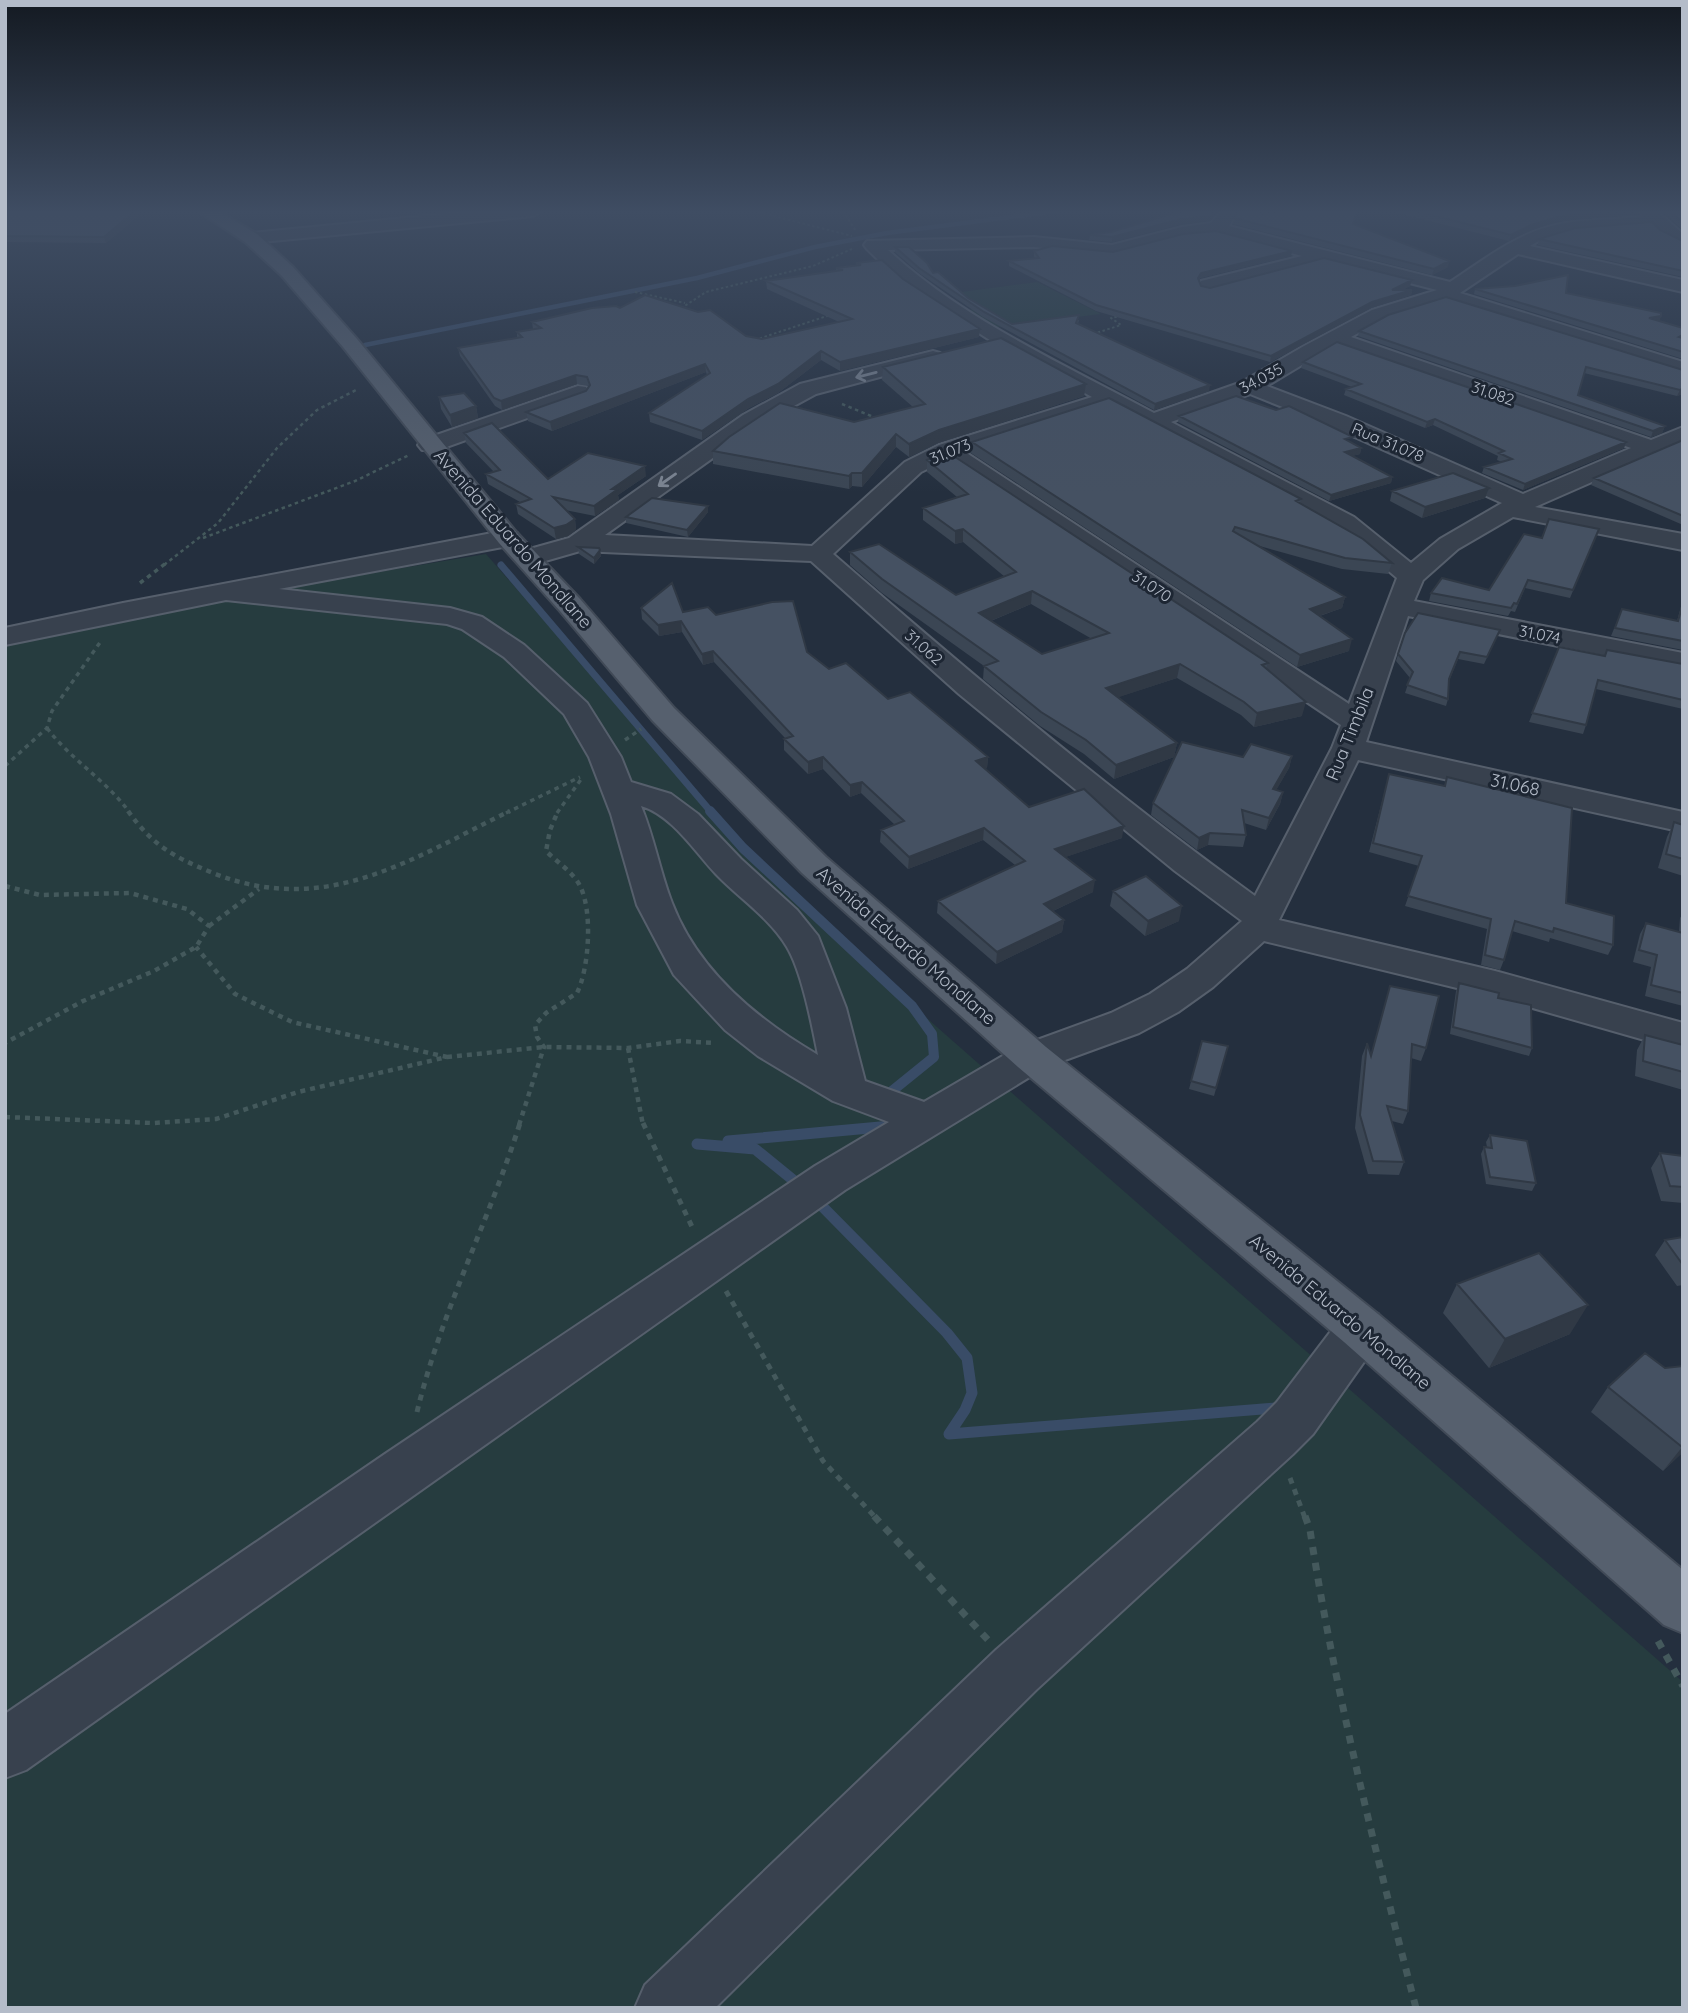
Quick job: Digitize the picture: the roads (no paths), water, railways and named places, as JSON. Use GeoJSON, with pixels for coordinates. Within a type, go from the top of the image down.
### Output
{"type":"FeatureCollection","features":[{"type":"Feature","properties":{"kind":"main road","name":"Avenida Eduardo Mondlane"},"geometry":{"type":"LineString","coordinates":[[317,305],[350,342],[430,445],[663,714],[814,865],[1032,1057],[1361,1328],[1683,1606]]}},
{"type":"Feature","properties":{"kind":"street"},"geometry":{"type":"LineString","coordinates":[[948,305],[1003,340],[1345,522],[1411,576]]}},
{"type":"Feature","properties":{"kind":"street","name":"34.035"},"geometry":{"type":"LineString","coordinates":[[1152,421],[1250,387],[1379,314],[1407,305]]}},
{"type":"Feature","properties":{"kind":"street"},"geometry":{"type":"LineString","coordinates":[[1491,305],[1683,369]]}},
{"type":"Feature","properties":{"kind":"street","name":"31.082"},"geometry":{"type":"LineString","coordinates":[[1334,338],[1653,448]]}},
{"type":"Feature","properties":{"kind":"street"},"geometry":{"type":"LineString","coordinates":[[977,346],[1003,340]]}},
{"type":"Feature","properties":{"kind":"street"},"geometry":{"type":"LineString","coordinates":[[578,543],[751,420],[808,389],[951,353]]}},
{"type":"Feature","properties":{"kind":"street","name":"Rua 31.078"},"geometry":{"type":"LineString","coordinates":[[1250,387],[1350,426],[1516,506],[1683,542]]}},
{"type":"Feature","properties":{"kind":"street"},"geometry":{"type":"LineString","coordinates":[[430,445],[579,391]]}},
{"type":"Feature","properties":{"kind":"street","name":"31.073"},"geometry":{"type":"LineString","coordinates":[[818,554],[913,467],[947,450],[1110,398]]}},
{"type":"Feature","properties":{"kind":"street","name":"Rua Timbila"},"geometry":{"type":"LineString","coordinates":[[5,1749],[830,1178],[1032,1057],[1125,1023],[1164,1003],[1200,978],[1260,923],[1352,735],[1425,539],[1516,506],[1683,434]]}},
{"type":"Feature","properties":{"kind":"street","name":"31.070"},"geometry":{"type":"LineString","coordinates":[[947,450],[1352,735]]}},
{"type":"Feature","properties":{"kind":"street"},"geometry":{"type":"LineString","coordinates":[[1345,522],[1425,539]]}},
{"type":"Feature","properties":{"kind":"street"},"geometry":{"type":"LineString","coordinates":[[5,637],[128,599],[228,592],[518,548],[578,543],[818,554]]}},
{"type":"Feature","properties":{"kind":"street","name":"31.062"},"geometry":{"type":"LineString","coordinates":[[818,554],[970,688],[1260,923]]}},
{"type":"Feature","properties":{"kind":"street"},"geometry":{"type":"LineString","coordinates":[[228,592],[450,616],[472,623],[514,651],[576,709],[617,762],[659,801],[686,821],[729,867],[783,918],[805,945],[827,1008],[847,1090]]}},
{"type":"Feature","properties":{"kind":"street","name":"31.074"},"geometry":{"type":"LineString","coordinates":[[1398,606],[1683,662]]}},
{"type":"Feature","properties":{"kind":"street","name":"31.068"},"geometry":{"type":"LineString","coordinates":[[1352,735],[1683,822]]}},
{"type":"Feature","properties":{"kind":"street"},"geometry":{"type":"LineString","coordinates":[[617,762],[655,905],[687,967],[739,1020],[772,1046],[847,1090],[927,1120]]}},
{"type":"Feature","properties":{"kind":"street"},"geometry":{"type":"LineString","coordinates":[[1260,923],[1495,984],[1683,1037]]}},
{"type":"Feature","properties":{"kind":"street"},"geometry":{"type":"LineString","coordinates":[[668,2008],[1016,1670],[1275,1438],[1295,1418],[1361,1328]]}},
{"type":"Feature","properties":{"kind":"waterway"},"geometry":{"type":"LineString","coordinates":[[365,345],[564,305]]}},
{"type":"Feature","properties":{"kind":"waterway"},"geometry":{"type":"LineString","coordinates":[[501,565],[712,813]]}},
{"type":"Feature","properties":{"kind":"waterway"},"geometry":{"type":"LineString","coordinates":[[710,811],[743,848],[912,1006],[932,1034],[934,1057],[892,1091]]}},
{"type":"Feature","properties":{"kind":"waterway"},"geometry":{"type":"LineString","coordinates":[[728,1141],[891,1126]]}},
{"type":"Feature","properties":{"kind":"waterway"},"geometry":{"type":"LineString","coordinates":[[697,1144],[755,1149],[803,1188]]}},
{"type":"Feature","properties":{"kind":"waterway"},"geometry":{"type":"LineString","coordinates":[[814,1198],[947,1333],[967,1358],[972,1393],[965,1410],[949,1434],[1275,1408]]}}]}
